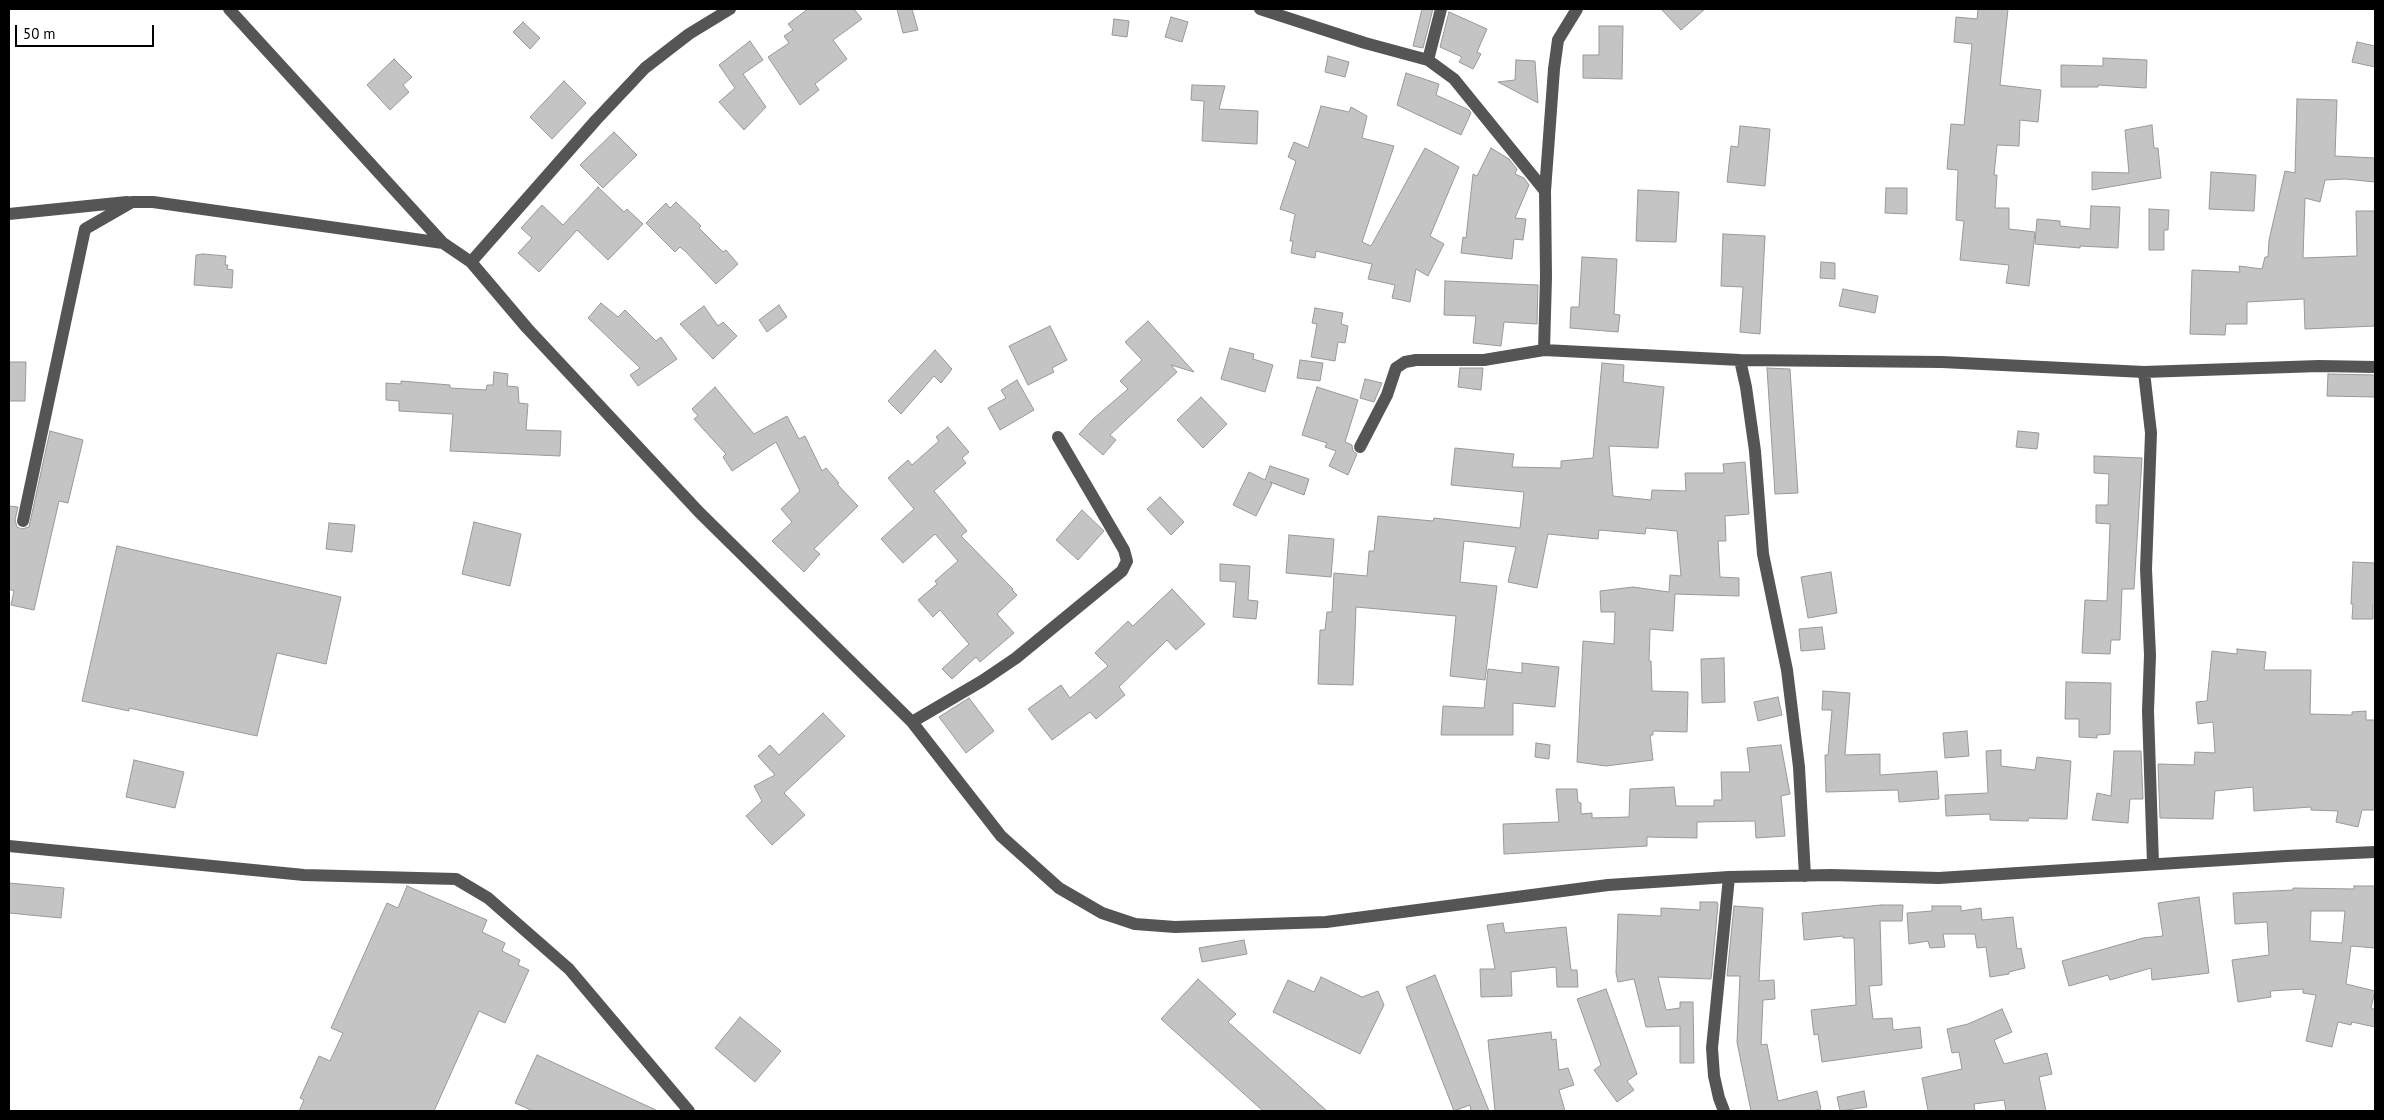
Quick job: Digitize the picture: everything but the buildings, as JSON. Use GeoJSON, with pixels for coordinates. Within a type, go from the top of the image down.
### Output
{"type":"FeatureCollection","features":[{"type":"Feature","properties":{"kind":"street"},"geometry":{"type":"LineString","coordinates":[[228,9],[443,244],[471,262],[527,328],[699,512],[912,722],[1001,836],[1052,882],[1102,913],[1135,924],[1175,927],[1326,922],[1608,885],[1729,877],[1939,878],[2375,852]]}},
{"type":"Feature","properties":{"kind":"street"},"geometry":{"type":"LineString","coordinates":[[471,262],[596,120],[645,68],[689,34],[730,9]]}},
{"type":"Feature","properties":{"kind":"street"},"geometry":{"type":"LineString","coordinates":[[1260,9],[1365,43],[1428,60],[1454,78],[1545,191]]}},
{"type":"Feature","properties":{"kind":"street"},"geometry":{"type":"LineString","coordinates":[[1428,60],[1441,9]]}},
{"type":"Feature","properties":{"kind":"street"},"geometry":{"type":"LineString","coordinates":[[1544,350],[1546,276],[1545,191],[1554,69],[1558,40],[1577,9]]}},
{"type":"Feature","properties":{"kind":"street"},"geometry":{"type":"LineString","coordinates":[[9,214],[132,202],[153,202],[443,244]]}},
{"type":"Feature","properties":{"kind":"street"},"geometry":{"type":"LineString","coordinates":[[23,521],[85,229],[132,202]]}},
{"type":"Feature","properties":{"kind":"street"},"geometry":{"type":"LineString","coordinates":[[1360,447],[1387,395],[1396,368],[1405,362],[1484,360],[1544,350],[1740,360],[1942,362],[2144,372],[2319,366],[2375,367]]}},
{"type":"Feature","properties":{"kind":"street"},"geometry":{"type":"LineString","coordinates":[[1740,360],[1746,387],[1755,451],[1763,554],[1788,670],[1799,767],[1805,876]]}},
{"type":"Feature","properties":{"kind":"street"},"geometry":{"type":"LineString","coordinates":[[2144,372],[2151,433],[2146,569],[2150,655],[2148,711],[2153,864]]}},
{"type":"Feature","properties":{"kind":"street"},"geometry":{"type":"LineString","coordinates":[[912,722],[982,681],[1016,658],[1122,572],[1127,561],[1124,550],[1058,437]]}},
{"type":"Feature","properties":{"kind":"street"},"geometry":{"type":"LineString","coordinates":[[9,846],[304,875],[456,879],[488,898],[569,969],[690,1111]]}},
{"type":"Feature","properties":{"kind":"street"},"geometry":{"type":"LineString","coordinates":[[1724,1111],[1716,1083],[1712,1048],[1729,877]]}}]}
